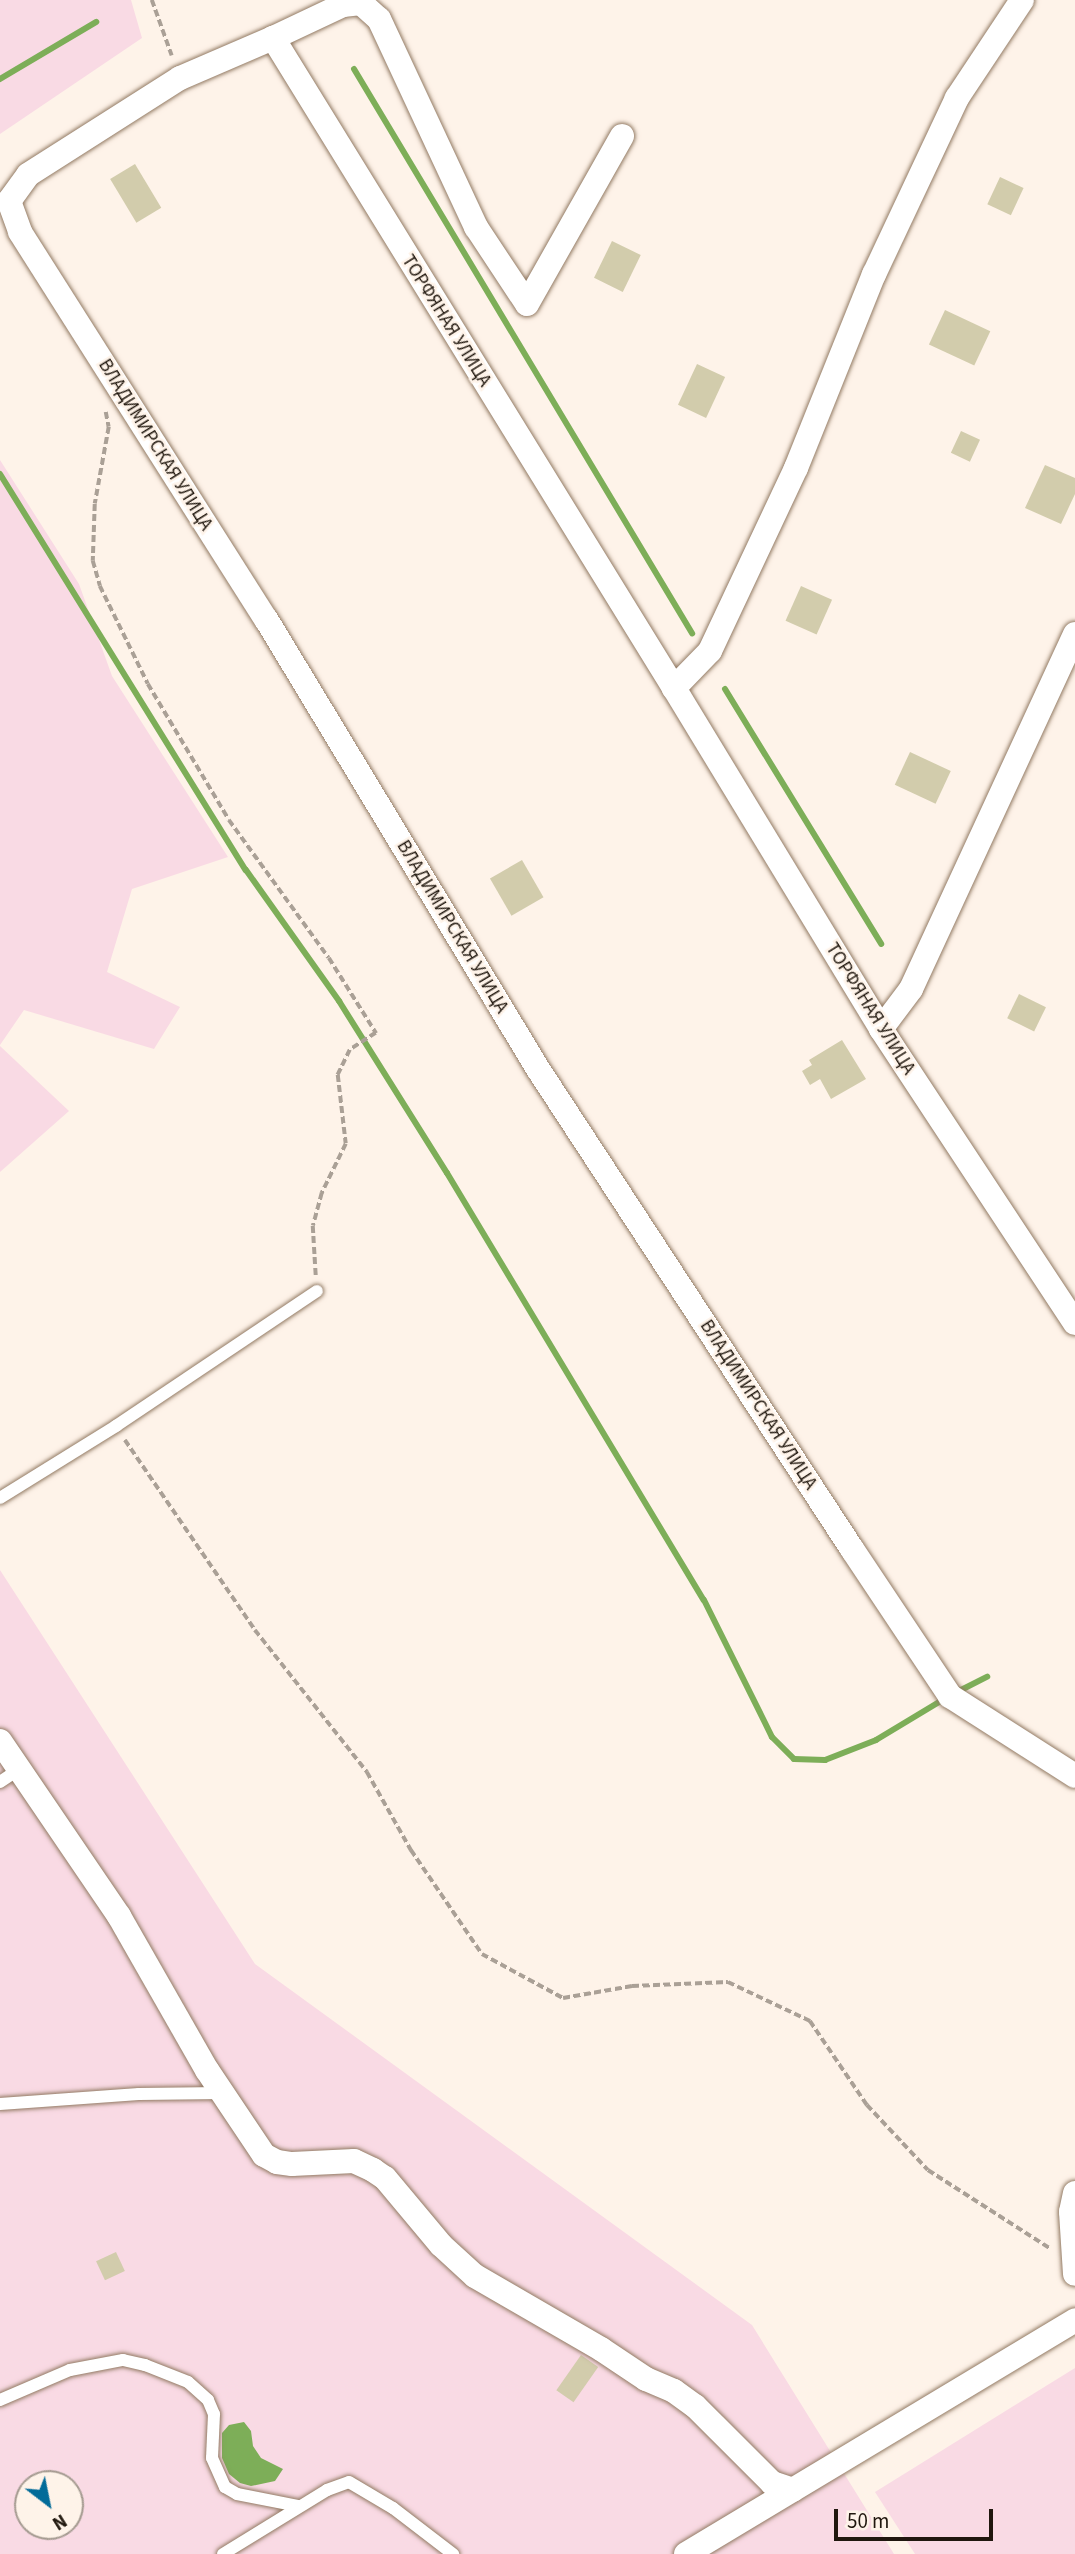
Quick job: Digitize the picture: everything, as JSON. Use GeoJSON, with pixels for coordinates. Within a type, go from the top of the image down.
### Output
{"type":"FeatureCollection","features":[{"type":"Feature","properties":{"kind":"street"},"geometry":{"type":"LineString","coordinates":[[674,688],[710,651],[796,467],[874,274],[957,98],[1022,0]]}},
{"type":"Feature","properties":{"kind":"street"},"geometry":{"type":"LineString","coordinates":[[180,78],[343,5],[360,3],[379,19],[476,227],[527,304],[622,136]]}},
{"type":"Feature","properties":{"kind":"street","name":"ТОРФЯНАЯ УЛИЦА"},"geometry":{"type":"LineString","coordinates":[[273,38],[881,1029],[1074,1318]]}},
{"type":"Feature","properties":{"kind":"street","name":"ВЛАДИМИРСКАЯ УЛИЦА"},"geometry":{"type":"LineString","coordinates":[[180,78],[28,175],[9,201],[20,232],[266,619],[538,1069],[950,1696],[1075,1776]]}},
{"type":"Feature","properties":{"kind":"street"},"geometry":{"type":"LineString","coordinates":[[881,1029],[911,989],[1075,634]]}},
{"type":"Feature","properties":{"kind":"street"},"geometry":{"type":"LineString","coordinates":[[0,1741],[9,1776],[119,1916],[222,2093],[264,2155],[277,2162],[292,2164],[354,2161],[373,2170],[385,2178],[441,2245],[475,2276],[646,2379],[674,2391],[695,2406],[772,2483],[793,2490]]}},
{"type":"Feature","properties":{"kind":"street"},"geometry":{"type":"LineString","coordinates":[[1074,2271],[1071,2212],[1075,2193]]}},
{"type":"Feature","properties":{"kind":"street"},"geometry":{"type":"LineString","coordinates":[[685,2554],[1075,2320]]}},
{"type":"Feature","properties":{"kind":"lane"},"geometry":{"type":"LineString","coordinates":[[0,1498],[116,1426],[317,1291]]}},
{"type":"Feature","properties":{"kind":"lane"},"geometry":{"type":"LineString","coordinates":[[0,2104],[152,2094],[222,2093]]}},
{"type":"Feature","properties":{"kind":"lane"},"geometry":{"type":"LineString","coordinates":[[0,2400],[70,2370],[122,2360],[145,2365],[188,2382],[208,2400],[214,2414],[212,2458],[225,2487],[253,2498],[299,2506]]}},
{"type":"Feature","properties":{"kind":"lane"},"geometry":{"type":"LineString","coordinates":[[223,2554],[341,2482],[349,2482],[393,2508],[453,2554]]}},
{"type":"Feature","properties":{"kind":"path"},"geometry":{"type":"LineString","coordinates":[[152,0],[180,78]]}},
{"type":"Feature","properties":{"kind":"path"},"geometry":{"type":"LineString","coordinates":[[105,406],[108,427],[95,505],[93,561],[100,586],[148,684],[229,820],[329,958],[376,1033],[351,1050],[338,1075],[346,1144],[322,1193],[313,1226],[317,1291]]}},
{"type":"Feature","properties":{"kind":"path"},"geometry":{"type":"LineString","coordinates":[[116,1426],[255,1630],[367,1772],[411,1850],[482,1954],[563,1998],[632,1986],[727,1982],[810,2021],[867,2105],[928,2170],[1040,2240],[1074,2271]]}},
{"type":"Feature","properties":{"kind":"shaded area"},"geometry":{"type":"Polygon","coordinates":[[[0,0],[131,0],[142,38],[0,134],[0,0]]]}},
{"type":"Feature","properties":{"kind":"shaded area"},"geometry":{"type":"Polygon","coordinates":[[[0,460],[79,584],[112,676],[228,857],[132,889],[107,972],[180,1007],[154,1049],[24,1010],[0,1045],[0,460]]]}},
{"type":"Feature","properties":{"kind":"shaded area"},"geometry":{"type":"Polygon","coordinates":[[[0,1046],[69,1111],[0,1172],[0,1046]]]}},
{"type":"Feature","properties":{"kind":"shaded area"},"geometry":{"type":"Polygon","coordinates":[[[0,1570],[255,1964],[752,2325],[894,2554],[0,2554],[0,1570]]]}},
{"type":"Feature","properties":{"kind":"shaded area"},"geometry":{"type":"Polygon","coordinates":[[[1075,2368],[1075,2554],[915,2554],[875,2492],[1075,2368]]]}},
{"type":"Feature","properties":{"kind":"shaded area"},"geometry":{"type":"Polygon","coordinates":[[[244,2422],[251,2431],[253,2446],[261,2458],[283,2469],[275,2481],[251,2486],[240,2483],[229,2474],[222,2458],[222,2433],[229,2425],[244,2422]]]}},
{"type":"Feature","properties":{"kind":"building"},"geometry":{"type":"Polygon","coordinates":[[[135,164],[161,208],[136,223],[110,179],[135,164]]]}},
{"type":"Feature","properties":{"kind":"building"},"geometry":{"type":"Polygon","coordinates":[[[1000,177],[1024,188],[1011,215],[987,204],[1000,177]]]}},
{"type":"Feature","properties":{"kind":"building"},"geometry":{"type":"Polygon","coordinates":[[[612,241],[641,255],[623,292],[594,278],[612,241]]]}},
{"type":"Feature","properties":{"kind":"building"},"geometry":{"type":"Polygon","coordinates":[[[945,310],[990,331],[974,366],[929,344],[945,310]]]}},
{"type":"Feature","properties":{"kind":"building"},"geometry":{"type":"Polygon","coordinates":[[[697,364],[725,377],[706,418],[678,405],[697,364]]]}},
{"type":"Feature","properties":{"kind":"building"},"geometry":{"type":"Polygon","coordinates":[[[961,431],[980,440],[970,462],[951,453],[961,431]]]}},
{"type":"Feature","properties":{"kind":"building"},"geometry":{"type":"Polygon","coordinates":[[[1045,465],[1075,478],[1075,494],[1061,524],[1025,508],[1045,465]]]}},
{"type":"Feature","properties":{"kind":"building"},"geometry":{"type":"Polygon","coordinates":[[[801,586],[832,600],[817,635],[786,621],[801,586]]]}},
{"type":"Feature","properties":{"kind":"building"},"geometry":{"type":"Polygon","coordinates":[[[910,752],[951,771],[936,804],[895,785],[910,752]]]}},
{"type":"Feature","properties":{"kind":"building"},"geometry":{"type":"Polygon","coordinates":[[[522,860],[544,897],[511,916],[490,878],[522,860]]]}},
{"type":"Feature","properties":{"kind":"building"},"geometry":{"type":"Polygon","coordinates":[[[1019,994],[1046,1007],[1034,1031],[1007,1018],[1019,994]]]}},
{"type":"Feature","properties":{"kind":"building"},"geometry":{"type":"Polygon","coordinates":[[[842,1040],[866,1079],[831,1099],[820,1079],[810,1085],[802,1071],[812,1065],[809,1060],[842,1040]]]}},
{"type":"Feature","properties":{"kind":"building"},"geometry":{"type":"Polygon","coordinates":[[[116,2252],[125,2271],[105,2280],[96,2261],[116,2252]]]}},
{"type":"Feature","properties":{"kind":"building"},"geometry":{"type":"Polygon","coordinates":[[[581,2355],[598,2367],[574,2402],[556,2390],[581,2355]]]}},
{"type":"Feature","properties":{"kind":"waterway"},"geometry":{"type":"LineString","coordinates":[[0,79],[96,22]]}},
{"type":"Feature","properties":{"kind":"waterway"},"geometry":{"type":"LineString","coordinates":[[354,69],[692,633]]}},
{"type":"Feature","properties":{"kind":"waterway"},"geometry":{"type":"LineString","coordinates":[[0,474],[246,870],[339,1001],[447,1173],[704,1600],[772,1737],[794,1759],[825,1760],[876,1740],[944,1699]]}},
{"type":"Feature","properties":{"kind":"waterway"},"geometry":{"type":"LineString","coordinates":[[725,689],[881,944]]}},
{"type":"Feature","properties":{"kind":"waterway"},"geometry":{"type":"LineString","coordinates":[[957,1692],[987,1677]]}}]}
